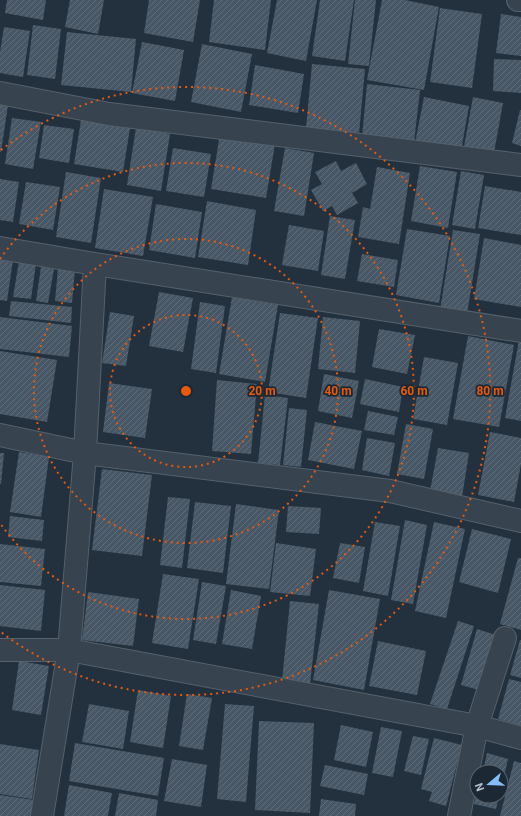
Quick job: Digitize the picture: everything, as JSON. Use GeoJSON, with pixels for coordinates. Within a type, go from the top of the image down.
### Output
{"type":"FeatureCollection","features":[{"type":"Feature","properties":{"kind":"street"},"geometry":{"type":"LineString","coordinates":[[0,93],[109,114],[521,165]]}},
{"type":"Feature","properties":{"kind":"street"},"geometry":{"type":"LineString","coordinates":[[0,248],[521,332]]}},
{"type":"Feature","properties":{"kind":"street"},"geometry":{"type":"LineString","coordinates":[[42,816],[70,650],[85,453],[95,264]]}},
{"type":"Feature","properties":{"kind":"street"},"geometry":{"type":"LineString","coordinates":[[0,435],[85,453],[390,491],[521,521]]}},
{"type":"Feature","properties":{"kind":"street"},"geometry":{"type":"LineString","coordinates":[[459,816],[478,726],[505,638]]}},
{"type":"Feature","properties":{"kind":"street"},"geometry":{"type":"LineString","coordinates":[[0,650],[70,650],[478,726],[521,738]]}},
{"type":"Feature","properties":{"kind":"building"},"geometry":{"type":"Polygon","coordinates":[[[7,0],[46,0],[43,20],[5,13],[7,0]]]}},
{"type":"Feature","properties":{"kind":"building"},"geometry":{"type":"Polygon","coordinates":[[[70,0],[104,0],[98,34],[65,27],[70,0]]]}},
{"type":"Feature","properties":{"kind":"building"},"geometry":{"type":"Polygon","coordinates":[[[149,0],[200,0],[193,42],[144,33],[149,0]]]}},
{"type":"Feature","properties":{"kind":"building"},"geometry":{"type":"Polygon","coordinates":[[[214,0],[271,0],[265,50],[209,42],[214,0]]]}},
{"type":"Feature","properties":{"kind":"building"},"geometry":{"type":"Polygon","coordinates":[[[277,0],[317,0],[306,61],[267,53],[277,0]]]}},
{"type":"Feature","properties":{"kind":"building"},"geometry":{"type":"Polygon","coordinates":[[[320,0],[354,0],[345,61],[312,56],[320,0]]]}},
{"type":"Feature","properties":{"kind":"building"},"geometry":{"type":"Polygon","coordinates":[[[355,0],[376,0],[369,66],[348,64],[355,0]]]}},
{"type":"Feature","properties":{"kind":"building"},"geometry":{"type":"Polygon","coordinates":[[[382,0],[405,0],[439,7],[424,90],[367,80],[382,0]]]}},
{"type":"Feature","properties":{"kind":"building"},"geometry":{"type":"Polygon","coordinates":[[[440,8],[482,14],[472,88],[430,82],[440,8]]]}},
{"type":"Feature","properties":{"kind":"building"},"geometry":{"type":"Polygon","coordinates":[[[501,14],[521,17],[521,56],[496,53],[501,14]]]}},
{"type":"Feature","properties":{"kind":"building"},"geometry":{"type":"Polygon","coordinates":[[[33,25],[61,29],[55,79],[27,75],[33,25]]]}},
{"type":"Feature","properties":{"kind":"building"},"geometry":{"type":"Polygon","coordinates":[[[4,27],[30,31],[23,77],[0,73],[0,52],[4,27]]]}},
{"type":"Feature","properties":{"kind":"building"},"geometry":{"type":"Polygon","coordinates":[[[67,32],[136,39],[131,92],[61,85],[67,32]]]}},
{"type":"Feature","properties":{"kind":"building"},"geometry":{"type":"Polygon","coordinates":[[[142,42],[184,50],[175,101],[132,93],[142,42]]]}},
{"type":"Feature","properties":{"kind":"building"},"geometry":{"type":"Polygon","coordinates":[[[202,44],[252,54],[241,112],[191,102],[202,44]]]}},
{"type":"Feature","properties":{"kind":"building"},"geometry":{"type":"Polygon","coordinates":[[[494,59],[521,60],[521,93],[493,91],[494,59]]]}},
{"type":"Feature","properties":{"kind":"building"},"geometry":{"type":"Polygon","coordinates":[[[312,64],[365,69],[359,134],[306,128],[312,64]]]}},
{"type":"Feature","properties":{"kind":"building"},"geometry":{"type":"Polygon","coordinates":[[[255,65],[304,74],[298,113],[249,105],[255,65]]]}},
{"type":"Feature","properties":{"kind":"building"},"geometry":{"type":"Polygon","coordinates":[[[367,84],[420,90],[414,143],[362,137],[367,84]]]}},
{"type":"Feature","properties":{"kind":"building"},"geometry":{"type":"Polygon","coordinates":[[[424,97],[469,106],[461,151],[415,143],[424,97]]]}},
{"type":"Feature","properties":{"kind":"building"},"geometry":{"type":"Polygon","coordinates":[[[473,97],[503,103],[493,158],[463,152],[473,97]]]}},
{"type":"Feature","properties":{"kind":"building"},"geometry":{"type":"Polygon","coordinates":[[[0,104],[8,105],[1,152],[0,152],[0,104]]]}},
{"type":"Feature","properties":{"kind":"building"},"geometry":{"type":"Polygon","coordinates":[[[521,110],[521,146],[512,143],[521,110]]]}},
{"type":"Feature","properties":{"kind":"building"},"geometry":{"type":"Polygon","coordinates":[[[12,118],[41,122],[33,169],[5,164],[12,118]]]}},
{"type":"Feature","properties":{"kind":"building"},"geometry":{"type":"Polygon","coordinates":[[[81,120],[130,128],[123,172],[74,164],[81,120]]]}},
{"type":"Feature","properties":{"kind":"building"},"geometry":{"type":"Polygon","coordinates":[[[44,125],[74,129],[69,163],[39,158],[44,125]]]}},
{"type":"Feature","properties":{"kind":"building"},"geometry":{"type":"Polygon","coordinates":[[[136,128],[170,134],[161,191],[127,185],[136,128]]]}},
{"type":"Feature","properties":{"kind":"building"},"geometry":{"type":"Polygon","coordinates":[[[220,134],[275,144],[266,198],[211,189],[220,134]]]}},
{"type":"Feature","properties":{"kind":"building"},"geometry":{"type":"Polygon","coordinates":[[[173,148],[211,154],[204,197],[166,191],[173,148]]]}},
{"type":"Feature","properties":{"kind":"building"},"geometry":{"type":"Polygon","coordinates":[[[285,148],[314,153],[304,216],[274,211],[285,148]]]}},
{"type":"Feature","properties":{"kind":"building"},"geometry":{"type":"Polygon","coordinates":[[[336,161],[341,171],[356,163],[367,184],[352,193],[358,203],[337,215],[332,206],[323,211],[311,190],[322,184],[315,172],[336,161]]]}},
{"type":"Feature","properties":{"kind":"building"},"geometry":{"type":"Polygon","coordinates":[[[420,166],[457,172],[448,228],[411,221],[420,166]]]}},
{"type":"Feature","properties":{"kind":"building"},"geometry":{"type":"Polygon","coordinates":[[[377,167],[410,173],[399,244],[358,237],[363,207],[370,209],[377,167]]]}},
{"type":"Feature","properties":{"kind":"building"},"geometry":{"type":"Polygon","coordinates":[[[461,171],[484,175],[475,229],[452,225],[461,171]]]}},
{"type":"Feature","properties":{"kind":"building"},"geometry":{"type":"Polygon","coordinates":[[[66,172],[101,178],[91,243],[56,237],[66,172]]]}},
{"type":"Feature","properties":{"kind":"building"},"geometry":{"type":"Polygon","coordinates":[[[0,179],[19,182],[13,222],[0,220],[0,179]]]}},
{"type":"Feature","properties":{"kind":"building"},"geometry":{"type":"Polygon","coordinates":[[[26,182],[60,187],[53,230],[19,224],[26,182]]]}},
{"type":"Feature","properties":{"kind":"building"},"geometry":{"type":"Polygon","coordinates":[[[485,186],[521,192],[521,235],[478,228],[485,186]]]}},
{"type":"Feature","properties":{"kind":"building"},"geometry":{"type":"Polygon","coordinates":[[[104,189],[153,197],[143,256],[95,248],[104,189]]]}},
{"type":"Feature","properties":{"kind":"building"},"geometry":{"type":"Polygon","coordinates":[[[207,201],[256,210],[248,265],[198,257],[207,201]]]}},
{"type":"Feature","properties":{"kind":"building"},"geometry":{"type":"Polygon","coordinates":[[[156,204],[202,212],[195,258],[149,250],[156,204]]]}},
{"type":"Feature","properties":{"kind":"building"},"geometry":{"type":"Polygon","coordinates":[[[330,216],[355,220],[345,279],[321,275],[330,216]]]}},
{"type":"Feature","properties":{"kind":"building"},"geometry":{"type":"Polygon","coordinates":[[[289,225],[324,231],[318,271],[282,265],[289,225]]]}},
{"type":"Feature","properties":{"kind":"building"},"geometry":{"type":"Polygon","coordinates":[[[407,229],[450,236],[439,303],[396,295],[407,229]]]}},
{"type":"Feature","properties":{"kind":"building"},"geometry":{"type":"Polygon","coordinates":[[[453,230],[480,234],[467,314],[440,310],[453,230]]]}},
{"type":"Feature","properties":{"kind":"building"},"geometry":{"type":"Polygon","coordinates":[[[484,238],[521,245],[521,307],[474,299],[484,238]]]}},
{"type":"Feature","properties":{"kind":"building"},"geometry":{"type":"Polygon","coordinates":[[[362,254],[398,260],[394,287],[357,281],[362,254]]]}},
{"type":"Feature","properties":{"kind":"building"},"geometry":{"type":"Polygon","coordinates":[[[0,258],[13,260],[7,301],[0,300],[0,258]]]}},
{"type":"Feature","properties":{"kind":"building"},"geometry":{"type":"Polygon","coordinates":[[[19,261],[36,264],[31,299],[13,297],[19,261]]]}},
{"type":"Feature","properties":{"kind":"building"},"geometry":{"type":"Polygon","coordinates":[[[41,267],[54,269],[48,303],[36,301],[41,267]]]}},
{"type":"Feature","properties":{"kind":"building"},"geometry":{"type":"Polygon","coordinates":[[[58,268],[75,269],[72,303],[55,301],[58,268]]]}},
{"type":"Feature","properties":{"kind":"building"},"geometry":{"type":"Polygon","coordinates":[[[159,292],[193,298],[183,352],[149,346],[159,292]]]}},
{"type":"Feature","properties":{"kind":"building"},"geometry":{"type":"Polygon","coordinates":[[[232,297],[278,305],[265,382],[219,374],[232,297]]]}},
{"type":"Feature","properties":{"kind":"building"},"geometry":{"type":"Polygon","coordinates":[[[11,301],[72,307],[71,323],[9,316],[11,301]]]}},
{"type":"Feature","properties":{"kind":"building"},"geometry":{"type":"Polygon","coordinates":[[[200,302],[225,306],[216,373],[191,369],[200,302]]]}},
{"type":"Feature","properties":{"kind":"building"},"geometry":{"type":"Polygon","coordinates":[[[110,312],[134,316],[126,366],[102,363],[110,312]]]}},
{"type":"Feature","properties":{"kind":"building"},"geometry":{"type":"Polygon","coordinates":[[[280,313],[318,318],[306,398],[268,392],[280,313]]]}},
{"type":"Feature","properties":{"kind":"building"},"geometry":{"type":"Polygon","coordinates":[[[0,317],[72,326],[69,357],[0,349],[0,317]]]}},
{"type":"Feature","properties":{"kind":"building"},"geometry":{"type":"Polygon","coordinates":[[[323,317],[360,321],[355,373],[318,369],[323,317]]]}},
{"type":"Feature","properties":{"kind":"building"},"geometry":{"type":"Polygon","coordinates":[[[379,329],[415,335],[407,374],[372,367],[379,329]]]}},
{"type":"Feature","properties":{"kind":"building"},"geometry":{"type":"Polygon","coordinates":[[[468,336],[514,345],[499,427],[453,419],[468,336]]]}},
{"type":"Feature","properties":{"kind":"building"},"geometry":{"type":"Polygon","coordinates":[[[519,340],[521,340],[521,421],[505,418],[519,340]]]}},
{"type":"Feature","properties":{"kind":"building"},"geometry":{"type":"Polygon","coordinates":[[[0,351],[57,360],[47,422],[0,414],[0,351]]]}},
{"type":"Feature","properties":{"kind":"building"},"geometry":{"type":"Polygon","coordinates":[[[424,357],[458,363],[447,425],[413,419],[424,357]]]}},
{"type":"Feature","properties":{"kind":"building"},"geometry":{"type":"Polygon","coordinates":[[[324,374],[359,381],[352,418],[318,411],[324,374]]]}},
{"type":"Feature","properties":{"kind":"building"},"geometry":{"type":"Polygon","coordinates":[[[365,379],[403,387],[399,412],[360,404],[365,379]]]}},
{"type":"Feature","properties":{"kind":"building"},"geometry":{"type":"Polygon","coordinates":[[[217,380],[257,384],[251,454],[212,451],[217,380]]]}},
{"type":"Feature","properties":{"kind":"building"},"geometry":{"type":"Polygon","coordinates":[[[109,383],[152,389],[145,438],[103,432],[109,383]]]}},
{"type":"Feature","properties":{"kind":"building"},"geometry":{"type":"Polygon","coordinates":[[[265,395],[288,398],[280,465],[258,463],[265,395]]]}},
{"type":"Feature","properties":{"kind":"building"},"geometry":{"type":"Polygon","coordinates":[[[289,408],[307,410],[301,467],[283,465],[289,408]]]}},
{"type":"Feature","properties":{"kind":"building"},"geometry":{"type":"Polygon","coordinates":[[[368,411],[398,417],[394,435],[364,430],[368,411]]]}},
{"type":"Feature","properties":{"kind":"building"},"geometry":{"type":"Polygon","coordinates":[[[315,422],[362,431],[354,469],[308,460],[315,422]]]}},
{"type":"Feature","properties":{"kind":"building"},"geometry":{"type":"Polygon","coordinates":[[[406,424],[433,429],[424,479],[397,474],[406,424]]]}},
{"type":"Feature","properties":{"kind":"building"},"geometry":{"type":"Polygon","coordinates":[[[490,432],[521,438],[521,464],[514,502],[478,495],[490,432]]]}},
{"type":"Feature","properties":{"kind":"building"},"geometry":{"type":"Polygon","coordinates":[[[367,438],[395,443],[389,476],[362,470],[367,438]]]}},
{"type":"Feature","properties":{"kind":"building"},"geometry":{"type":"Polygon","coordinates":[[[438,448],[469,453],[462,497],[430,491],[438,448]]]}},
{"type":"Feature","properties":{"kind":"building"},"geometry":{"type":"Polygon","coordinates":[[[19,452],[49,457],[41,517],[10,512],[19,452]]]}},
{"type":"Feature","properties":{"kind":"building"},"geometry":{"type":"Polygon","coordinates":[[[0,453],[4,453],[1,484],[0,484],[0,453]]]}},
{"type":"Feature","properties":{"kind":"building"},"geometry":{"type":"Polygon","coordinates":[[[102,469],[152,475],[142,556],[92,550],[102,469]]]}},
{"type":"Feature","properties":{"kind":"building"},"geometry":{"type":"Polygon","coordinates":[[[168,497],[190,499],[182,568],[160,565],[168,497]]]}},
{"type":"Feature","properties":{"kind":"building"},"geometry":{"type":"Polygon","coordinates":[[[195,502],[231,506],[223,573],[187,568],[195,502]]]}},
{"type":"Feature","properties":{"kind":"building"},"geometry":{"type":"Polygon","coordinates":[[[236,504],[279,510],[269,589],[226,584],[236,504]]]}},
{"type":"Feature","properties":{"kind":"building"},"geometry":{"type":"Polygon","coordinates":[[[288,506],[321,508],[319,534],[286,532],[288,506]]]}},
{"type":"Feature","properties":{"kind":"building"},"geometry":{"type":"Polygon","coordinates":[[[10,516],[44,520],[42,541],[8,537],[10,516]]]}},
{"type":"Feature","properties":{"kind":"building"},"geometry":{"type":"Polygon","coordinates":[[[405,520],[427,525],[413,604],[391,600],[405,520]]]}},
{"type":"Feature","properties":{"kind":"building"},"geometry":{"type":"Polygon","coordinates":[[[375,522],[400,526],[388,596],[363,591],[375,522]]]}},
{"type":"Feature","properties":{"kind":"building"},"geometry":{"type":"Polygon","coordinates":[[[434,522],[465,529],[446,618],[415,611],[434,522]]]}},
{"type":"Feature","properties":{"kind":"building"},"geometry":{"type":"Polygon","coordinates":[[[472,529],[511,539],[498,593],[459,582],[472,529]]]}},
{"type":"Feature","properties":{"kind":"building"},"geometry":{"type":"Polygon","coordinates":[[[276,543],[316,549],[310,596],[270,592],[276,543]]]}},
{"type":"Feature","properties":{"kind":"building"},"geometry":{"type":"Polygon","coordinates":[[[340,543],[365,547],[359,583],[333,578],[340,543]]]}},
{"type":"Feature","properties":{"kind":"building"},"geometry":{"type":"Polygon","coordinates":[[[0,544],[45,549],[41,586],[0,582],[0,544]]]}},
{"type":"Feature","properties":{"kind":"building"},"geometry":{"type":"Polygon","coordinates":[[[518,558],[521,558],[521,630],[500,624],[518,558]]]}},
{"type":"Feature","properties":{"kind":"building"},"geometry":{"type":"Polygon","coordinates":[[[163,574],[199,579],[188,649],[152,643],[163,574]]]}},
{"type":"Feature","properties":{"kind":"building"},"geometry":{"type":"Polygon","coordinates":[[[202,582],[226,586],[216,644],[193,640],[202,582]]]}},
{"type":"Feature","properties":{"kind":"building"},"geometry":{"type":"Polygon","coordinates":[[[0,585],[45,590],[41,631],[0,626],[0,585]]]}},
{"type":"Feature","properties":{"kind":"building"},"geometry":{"type":"Polygon","coordinates":[[[231,590],[261,596],[252,649],[222,644],[231,590]]]}},
{"type":"Feature","properties":{"kind":"building"},"geometry":{"type":"Polygon","coordinates":[[[329,590],[380,599],[364,690],[313,680],[329,590]]]}},
{"type":"Feature","properties":{"kind":"building"},"geometry":{"type":"Polygon","coordinates":[[[88,592],[139,599],[133,646],[82,640],[88,592]]]}},
{"type":"Feature","properties":{"kind":"building"},"geometry":{"type":"Polygon","coordinates":[[[290,601],[319,604],[310,684],[282,681],[290,601]]]}},
{"type":"Feature","properties":{"kind":"building"},"geometry":{"type":"Polygon","coordinates":[[[458,621],[474,626],[447,709],[430,704],[458,621]]]}},
{"type":"Feature","properties":{"kind":"building"},"geometry":{"type":"Polygon","coordinates":[[[477,629],[499,636],[483,691],[461,685],[477,629]]]}},
{"type":"Feature","properties":{"kind":"building"},"geometry":{"type":"Polygon","coordinates":[[[521,640],[521,678],[510,675],[521,640]]]}},
{"type":"Feature","properties":{"kind":"building"},"geometry":{"type":"Polygon","coordinates":[[[378,641],[426,651],[417,695],[369,686],[378,641]]]}},
{"type":"Feature","properties":{"kind":"building"},"geometry":{"type":"Polygon","coordinates":[[[19,661],[49,666],[41,715],[12,710],[19,661]]]}},
{"type":"Feature","properties":{"kind":"building"},"geometry":{"type":"Polygon","coordinates":[[[509,679],[521,682],[521,726],[498,719],[509,679]]]}},
{"type":"Feature","properties":{"kind":"building"},"geometry":{"type":"Polygon","coordinates":[[[138,690],[171,696],[163,748],[130,742],[138,690]]]}},
{"type":"Feature","properties":{"kind":"building"},"geometry":{"type":"Polygon","coordinates":[[[187,694],[212,698],[203,750],[179,746],[187,694]]]}},
{"type":"Feature","properties":{"kind":"building"},"geometry":{"type":"Polygon","coordinates":[[[89,704],[129,711],[123,749],[82,742],[89,704]]]}},
{"type":"Feature","properties":{"kind":"building"},"geometry":{"type":"Polygon","coordinates":[[[225,704],[254,706],[246,802],[217,799],[225,704]]]}},
{"type":"Feature","properties":{"kind":"building"},"geometry":{"type":"Polygon","coordinates":[[[259,721],[314,723],[310,813],[255,810],[259,721]]]}},
{"type":"Feature","properties":{"kind":"building"},"geometry":{"type":"Polygon","coordinates":[[[341,725],[373,732],[366,767],[334,760],[341,725]]]}},
{"type":"Feature","properties":{"kind":"building"},"geometry":{"type":"Polygon","coordinates":[[[381,727],[402,731],[393,777],[372,773],[381,727]]]}},
{"type":"Feature","properties":{"kind":"building"},"geometry":{"type":"Polygon","coordinates":[[[413,736],[429,739],[421,775],[404,771],[413,736]]]}},
{"type":"Feature","properties":{"kind":"building"},"geometry":{"type":"Polygon","coordinates":[[[434,738],[462,745],[446,806],[429,801],[432,792],[421,789],[434,738]]]}},
{"type":"Feature","properties":{"kind":"building"},"geometry":{"type":"Polygon","coordinates":[[[75,743],[164,758],[158,796],[69,781],[75,743]]]}},
{"type":"Feature","properties":{"kind":"building"},"geometry":{"type":"Polygon","coordinates":[[[0,744],[39,750],[32,799],[0,794],[0,744]]]}},
{"type":"Feature","properties":{"kind":"building"},"geometry":{"type":"Polygon","coordinates":[[[487,753],[508,759],[507,764],[485,764],[487,753]]]}},
{"type":"Feature","properties":{"kind":"building"},"geometry":{"type":"Polygon","coordinates":[[[172,759],[207,765],[201,807],[164,801],[172,759]]]}},
{"type":"Feature","properties":{"kind":"building"},"geometry":{"type":"Polygon","coordinates":[[[514,761],[521,763],[521,816],[500,816],[503,804],[509,804],[509,781],[514,761]]]}},
{"type":"Feature","properties":{"kind":"building"},"geometry":{"type":"Polygon","coordinates":[[[325,765],[368,774],[364,795],[320,786],[325,765]]]}},
{"type":"Feature","properties":{"kind":"building"},"geometry":{"type":"Polygon","coordinates":[[[69,785],[112,793],[108,816],[64,816],[69,785]]]}},
{"type":"Feature","properties":{"kind":"building"},"geometry":{"type":"Polygon","coordinates":[[[119,793],[158,800],[156,816],[115,816],[119,793]]]}},
{"type":"Feature","properties":{"kind":"building"},"geometry":{"type":"Polygon","coordinates":[[[0,795],[34,800],[32,816],[0,816],[0,795]]]}},
{"type":"Feature","properties":{"kind":"building"},"geometry":{"type":"Polygon","coordinates":[[[321,799],[356,804],[355,816],[319,816],[321,799]]]}},
{"type":"Feature","properties":{"kind":"building"},"geometry":{"type":"Polygon","coordinates":[[[474,804],[497,804],[496,809],[474,804]]]}}]}
